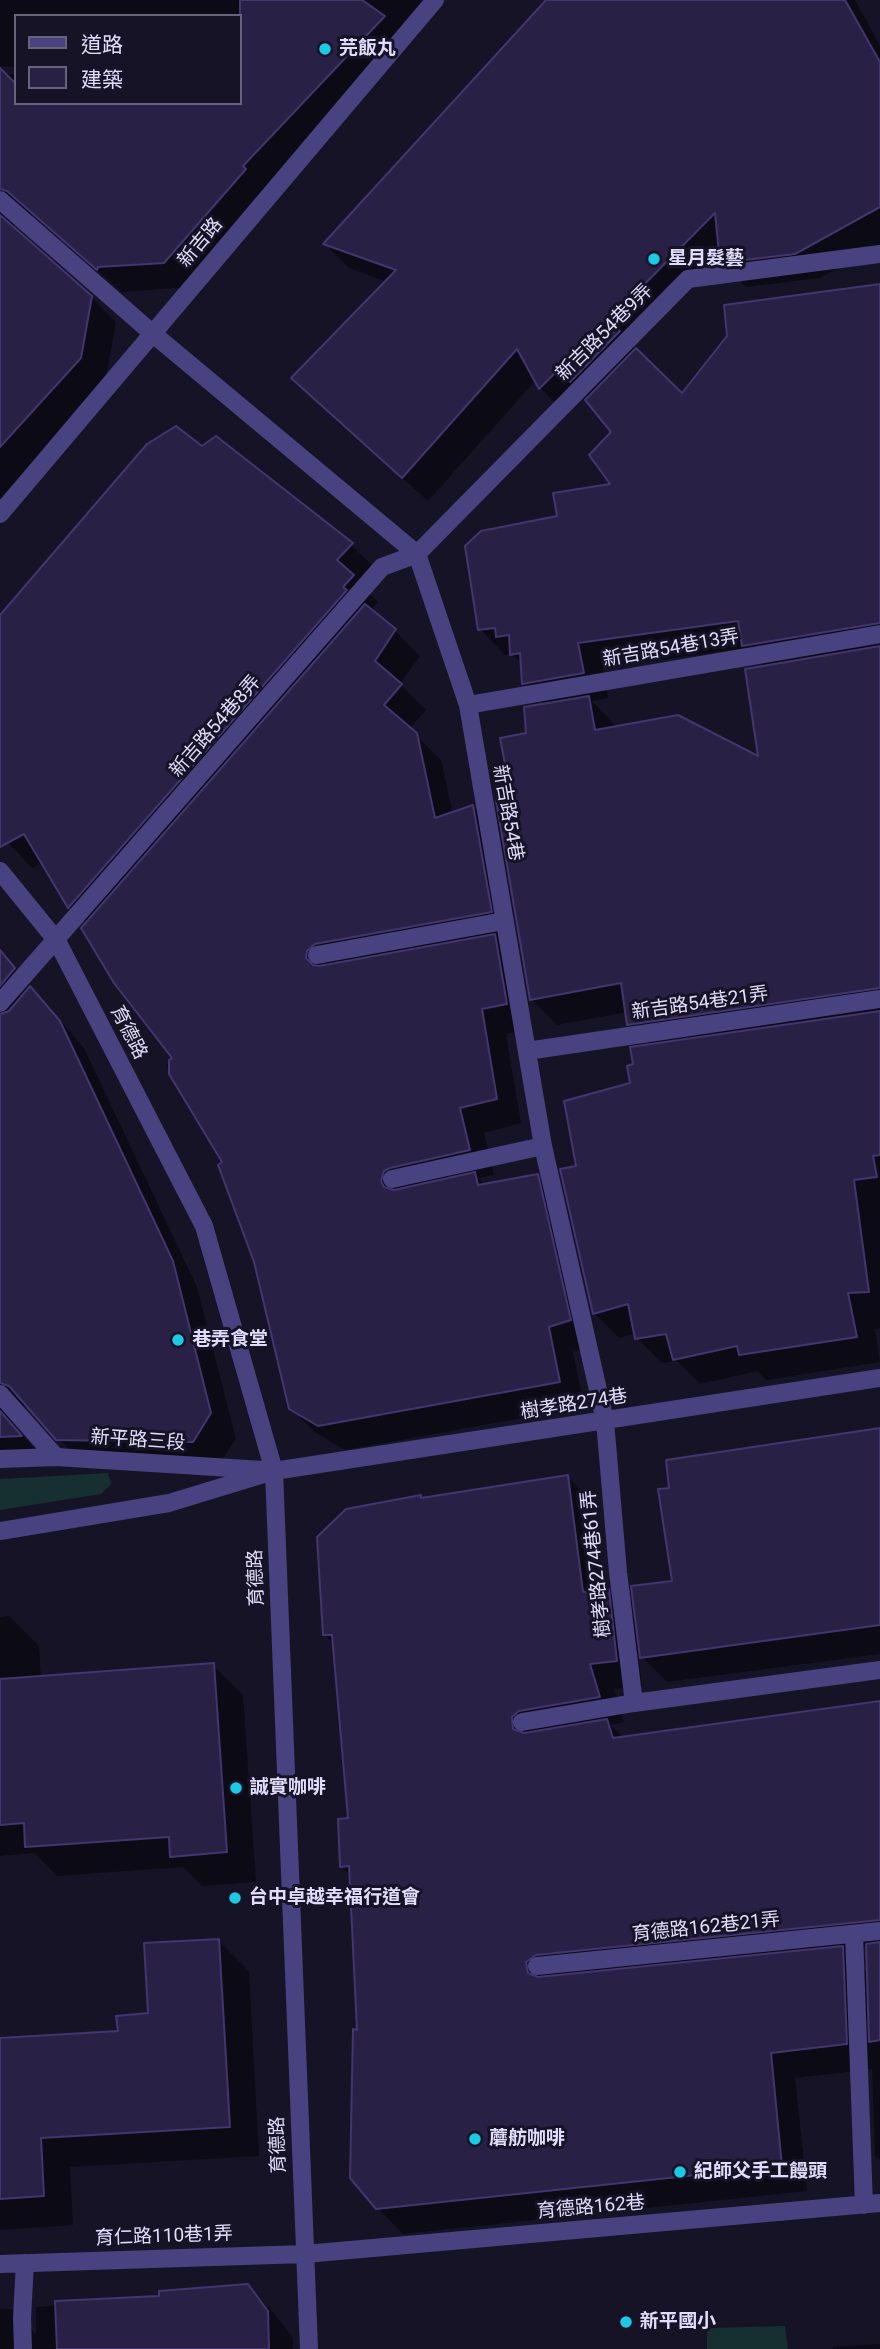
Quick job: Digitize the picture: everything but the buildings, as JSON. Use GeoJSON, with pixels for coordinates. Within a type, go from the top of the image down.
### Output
{"type":"FeatureCollection","features":[{"type":"Feature","properties":{"kind":"street","name":"新吉路"},"geometry":{"type":"LineString","coordinates":[[0,514],[435,0]]}},
{"type":"Feature","properties":{"kind":"street"},"geometry":{"type":"LineString","coordinates":[[0,200],[152,333],[416,554]]}},
{"type":"Feature","properties":{"kind":"street","name":"新吉路54巷9弄"},"geometry":{"type":"LineString","coordinates":[[416,554],[688,279],[880,254]]}},
{"type":"Feature","properties":{"kind":"street","name":"新吉路54巷"},"geometry":{"type":"LineString","coordinates":[[416,554],[468,705],[543,1146],[604,1421]]}},
{"type":"Feature","properties":{"kind":"street","name":"新吉路54巷8弄"},"geometry":{"type":"LineString","coordinates":[[0,1003],[383,567],[416,554]]}},
{"type":"Feature","properties":{"kind":"street","name":"新吉路54巷13弄"},"geometry":{"type":"LineString","coordinates":[[468,705],[880,634]]}},
{"type":"Feature","properties":{"kind":"street","name":"育德路"},"geometry":{"type":"LineString","coordinates":[[0,871],[57,941],[204,1226],[274,1471],[309,2349]]}},
{"type":"Feature","properties":{"kind":"street"},"geometry":{"type":"LineString","coordinates":[[317,955],[504,920]]}},
{"type":"Feature","properties":{"kind":"street","name":"新吉路54巷21弄"},"geometry":{"type":"LineString","coordinates":[[527,1051],[880,999]]}},
{"type":"Feature","properties":{"kind":"street"},"geometry":{"type":"LineString","coordinates":[[392,1179],[543,1146]]}},
{"type":"Feature","properties":{"kind":"street","name":"樹孝路274巷"},"geometry":{"type":"LineString","coordinates":[[274,1471],[880,1378]]}},
{"type":"Feature","properties":{"kind":"street"},"geometry":{"type":"LineString","coordinates":[[0,1394],[56,1457]]}},
{"type":"Feature","properties":{"kind":"street","name":"樹孝路274巷61弄"},"geometry":{"type":"LineString","coordinates":[[604,1421],[634,1703]]}},
{"type":"Feature","properties":{"kind":"street","name":"新平路三段"},"geometry":{"type":"LineString","coordinates":[[0,1459],[56,1457],[274,1471]]}},
{"type":"Feature","properties":{"kind":"street"},"geometry":{"type":"LineString","coordinates":[[0,1531],[169,1503],[274,1471]]}},
{"type":"Feature","properties":{"kind":"street"},"geometry":{"type":"LineString","coordinates":[[522,1722],[634,1703],[880,1670]]}},
{"type":"Feature","properties":{"kind":"street","name":"育德路162巷21弄"},"geometry":{"type":"LineString","coordinates":[[537,1966],[880,1931]]}},
{"type":"Feature","properties":{"kind":"street"},"geometry":{"type":"LineString","coordinates":[[854,1934],[872,2204]]}},
{"type":"Feature","properties":{"kind":"street","name":"育德路162巷"},"geometry":{"type":"LineString","coordinates":[[305,2254],[872,2204]]}},
{"type":"Feature","properties":{"kind":"street","name":"育仁路110巷1弄"},"geometry":{"type":"LineString","coordinates":[[0,2264],[305,2254]]}},
{"type":"Feature","properties":{"kind":"street"},"geometry":{"type":"LineString","coordinates":[[25,2263],[22,2318],[26,2349]]}},
{"type":"Feature","properties":{"kind":"green space"},"geometry":{"type":"Polygon","coordinates":[[[108,1473],[111,1484],[101,1494],[0,1510],[0,1479],[108,1473]]]}},
{"type":"Feature","properties":{"kind":"green space"},"geometry":{"type":"Polygon","coordinates":[[[785,2326],[788,2349],[707,2349],[707,2328],[785,2326]]]}},
{"type":"Feature","properties":{"kind":"place","name":"芫飯丸"},"geometry":{"type":"Point","coordinates":[325,49]}},
{"type":"Feature","properties":{"kind":"place","name":"星月髮藝"},"geometry":{"type":"Point","coordinates":[654,259]}},
{"type":"Feature","properties":{"kind":"place","name":"巷弄食堂"},"geometry":{"type":"Point","coordinates":[178,1340]}},
{"type":"Feature","properties":{"kind":"place","name":"誠實咖啡"},"geometry":{"type":"Point","coordinates":[236,1788]}},
{"type":"Feature","properties":{"kind":"place","name":"台中卓越幸福行道會"},"geometry":{"type":"Point","coordinates":[235,1898]}},
{"type":"Feature","properties":{"kind":"place","name":"蘑舫咖啡"},"geometry":{"type":"Point","coordinates":[475,2139]}},
{"type":"Feature","properties":{"kind":"place","name":"紀師父手工饅頭"},"geometry":{"type":"Point","coordinates":[680,2172]}},
{"type":"Feature","properties":{"kind":"place","name":"新平國小"},"geometry":{"type":"Point","coordinates":[626,2322]}}]}
